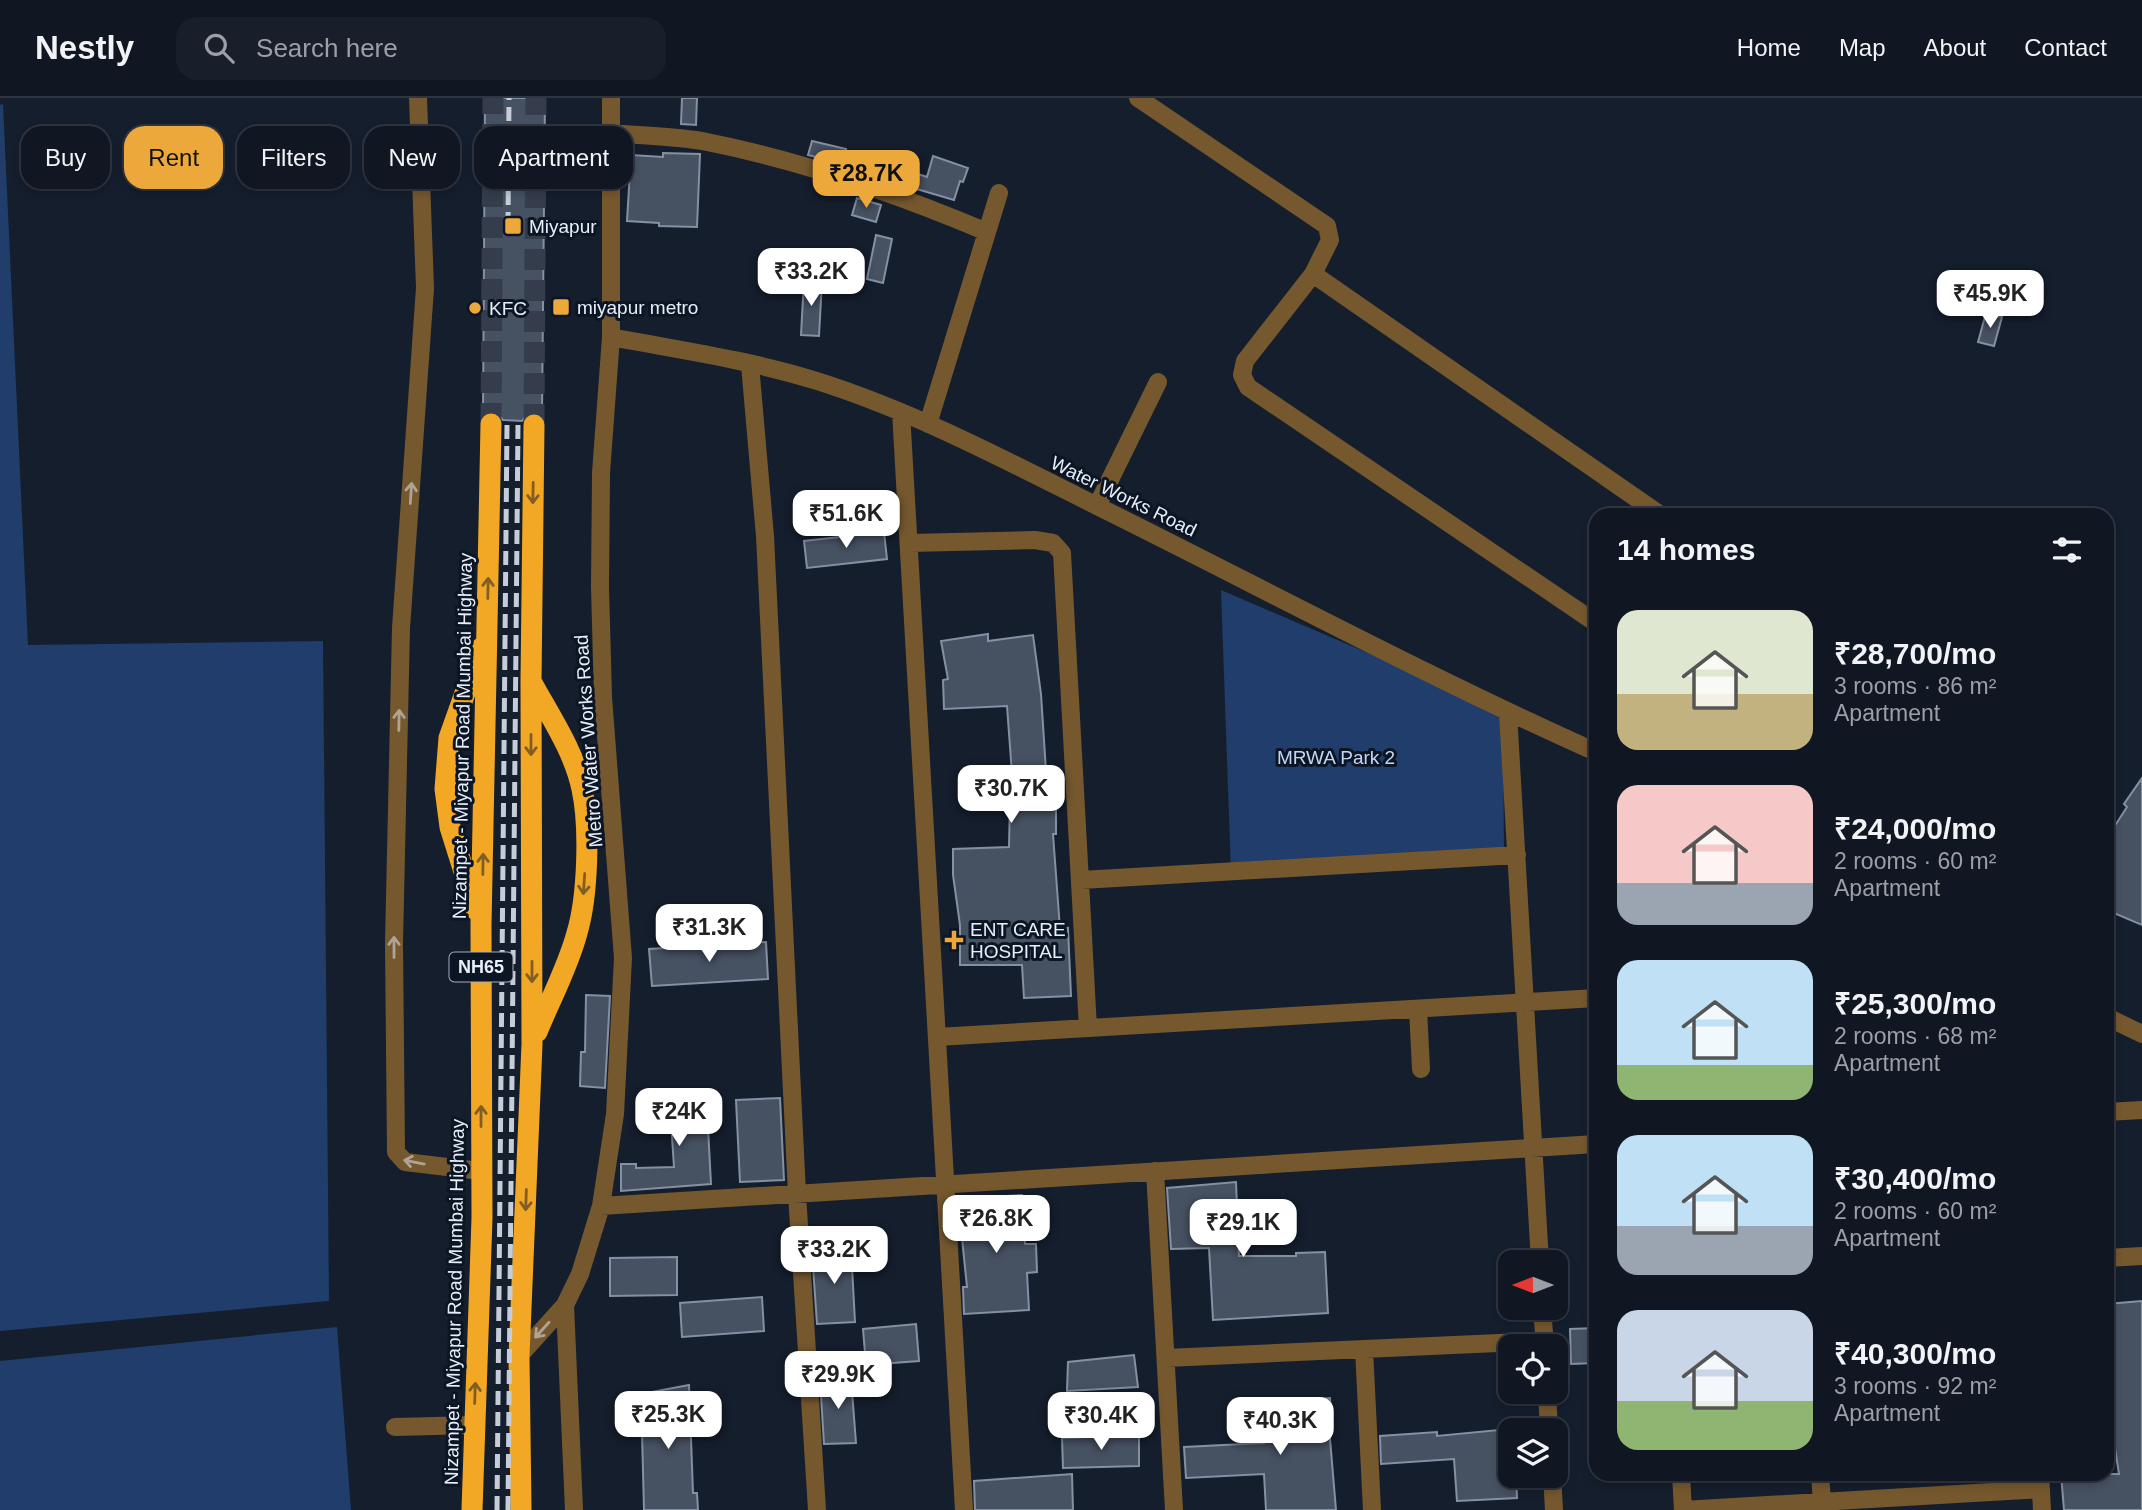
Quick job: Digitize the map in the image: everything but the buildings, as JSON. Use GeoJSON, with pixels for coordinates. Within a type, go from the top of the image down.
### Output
{"type":"FeatureCollection","features":[{"type":"Feature","properties":{"kind":"highway","name":"Nizampet - Miyapur Road Mumbai Highway"},"geometry":{"type":"LineString","coordinates":[[472,1510],[482,1218],[481,925],[491,424]]}},
{"type":"Feature","properties":{"kind":"highway","name":"NH65"},"geometry":{"type":"LineString","coordinates":[[521,1510],[519,1356],[532,1044],[531,681],[534,425]]}},
{"type":"Feature","properties":{"kind":"highway"},"geometry":{"type":"LineString","coordinates":[[481,925],[450,827],[445,789],[449,738],[488,628]]}},
{"type":"Feature","properties":{"kind":"highway"},"geometry":{"type":"LineString","coordinates":[[531,681],[565,743],[582,789],[586,839],[584,890],[578,933],[532,1044]]}},
{"type":"Feature","properties":{"kind":"street"},"geometry":{"type":"LineString","coordinates":[[418,98],[425,288],[401,628],[394,943],[396,1152],[405,1162],[481,1171]]}},
{"type":"Feature","properties":{"kind":"street","name":"Metro Water Works Road"},"geometry":{"type":"LineString","coordinates":[[611,98],[611,126]]}},
{"type":"Feature","properties":{"kind":"street"},"geometry":{"type":"LineString","coordinates":[[1138,98],[1327,226],[1330,240],[1313,274],[1245,361],[1242,375],[1248,387],[1589,619]]}},
{"type":"Feature","properties":{"kind":"street"},"geometry":{"type":"LineString","coordinates":[[633,136],[705,141],[797,164],[932,209],[987,232]]}},
{"type":"Feature","properties":{"kind":"street","name":"Metro Water Works Road"},"geometry":{"type":"LineString","coordinates":[[519,1356],[565,1305],[580,1274],[601,1206],[615,1114],[624,958],[603,697],[600,587],[601,473],[611,337],[611,189]]}},
{"type":"Feature","properties":{"kind":"street"},"geometry":{"type":"LineString","coordinates":[[928,424],[999,193]]}},
{"type":"Feature","properties":{"kind":"street"},"geometry":{"type":"LineString","coordinates":[[1313,274],[1650,508]]}},
{"type":"Feature","properties":{"kind":"street","name":"Water Works Road"},"geometry":{"type":"LineString","coordinates":[[611,337],[815,381],[901,412],[1097,506],[1508,713],[1589,749]]}},
{"type":"Feature","properties":{"kind":"street"},"geometry":{"type":"LineString","coordinates":[[750,365],[765,536],[797,1194],[817,1510]]}},
{"type":"Feature","properties":{"kind":"street"},"geometry":{"type":"LineString","coordinates":[[1097,506],[1158,382]]}},
{"type":"Feature","properties":{"kind":"street"},"geometry":{"type":"LineString","coordinates":[[901,412],[964,1510]]}},
{"type":"Feature","properties":{"kind":"street"},"geometry":{"type":"LineString","coordinates":[[909,543],[1035,540],[1053,543],[1062,553],[1088,1028]]}},
{"type":"Feature","properties":{"kind":"street"},"geometry":{"type":"LineString","coordinates":[[1508,713],[1539,1250]]}},
{"type":"Feature","properties":{"kind":"street"},"geometry":{"type":"LineString","coordinates":[[1081,880],[1517,855]]}},
{"type":"Feature","properties":{"kind":"street"},"geometry":{"type":"LineString","coordinates":[[937,1037],[1589,998]]}},
{"type":"Feature","properties":{"kind":"street"},"geometry":{"type":"LineString","coordinates":[[1418,1009],[1421,1069]]}},
{"type":"Feature","properties":{"kind":"street"},"geometry":{"type":"LineString","coordinates":[[2114,1020],[2142,1034]]}},
{"type":"Feature","properties":{"kind":"street"},"geometry":{"type":"LineString","coordinates":[[2114,1112],[2142,1110]]}},
{"type":"Feature","properties":{"kind":"street"},"geometry":{"type":"LineString","coordinates":[[601,1206],[1589,1144]]}},
{"type":"Feature","properties":{"kind":"street"},"geometry":{"type":"LineString","coordinates":[[1155,1171],[1174,1510]]}},
{"type":"Feature","properties":{"kind":"street"},"geometry":{"type":"LineString","coordinates":[[2114,1258],[2142,1256]]}},
{"type":"Feature","properties":{"kind":"street"},"geometry":{"type":"LineString","coordinates":[[565,1305],[573,1510]]}},
{"type":"Feature","properties":{"kind":"street"},"geometry":{"type":"LineString","coordinates":[[1166,1358],[1498,1345]]}},
{"type":"Feature","properties":{"kind":"street"},"geometry":{"type":"LineString","coordinates":[[1364,1349],[1372,1510]]}},
{"type":"Feature","properties":{"kind":"street"},"geometry":{"type":"LineString","coordinates":[[395,1427],[474,1425]]}},
{"type":"Feature","properties":{"kind":"street"},"geometry":{"type":"LineString","coordinates":[[1681,1481],[1683,1510],[1822,1502],[2041,1481],[2042,1510]]}},
{"type":"Feature","properties":{"kind":"street"},"geometry":{"type":"LineString","coordinates":[[1820,1481],[1822,1502]]}},
{"type":"Feature","properties":{"kind":"street"},"geometry":{"type":"LineString","coordinates":[[1553,1488],[1554,1510]]}},
{"type":"Feature","properties":{"kind":"green space"},"geometry":{"type":"Polygon","coordinates":[[[3,104],[28,645],[323,641],[329,1301],[0,1331],[0,105],[3,104]]]}},
{"type":"Feature","properties":{"kind":"green space","name":"MRWA Park 2"},"geometry":{"type":"Polygon","coordinates":[[[1221,590],[1503,711],[1504,856],[1231,872],[1221,590]]]}},
{"type":"Feature","properties":{"kind":"green space"},"geometry":{"type":"Polygon","coordinates":[[[337,1327],[351,1510],[0,1510],[0,1361],[337,1327]]]}},
{"type":"Feature","properties":{"kind":"tunnel"},"geometry":{"type":"LineString","coordinates":[[491,424],[493,98]]}},
{"type":"Feature","properties":{"kind":"tunnel"},"geometry":{"type":"LineString","coordinates":[[534,425],[536,98]]}},
{"type":"Feature","properties":{"kind":"railway"},"geometry":{"type":"LineString","coordinates":[[508,226],[509,98]]}},
{"type":"Feature","properties":{"kind":"railway"},"geometry":{"type":"LineString","coordinates":[[497,1510],[507,424]]}},
{"type":"Feature","properties":{"kind":"railway"},"geometry":{"type":"LineString","coordinates":[[508,1510],[518,424]]}},
{"type":"Feature","properties":{"kind":"place","name":"Miyapur"},"geometry":{"type":"Point","coordinates":[513,226]}},
{"type":"Feature","properties":{"kind":"place","name":"miyapur metro"},"geometry":{"type":"Point","coordinates":[561,307]}},
{"type":"Feature","properties":{"kind":"place","name":"KFC"},"geometry":{"type":"Point","coordinates":[475,308]}},
{"type":"Feature","properties":{"kind":"place","name":"ENT CARE HOSPITAL"},"geometry":{"type":"Point","coordinates":[954,940]}}]}
